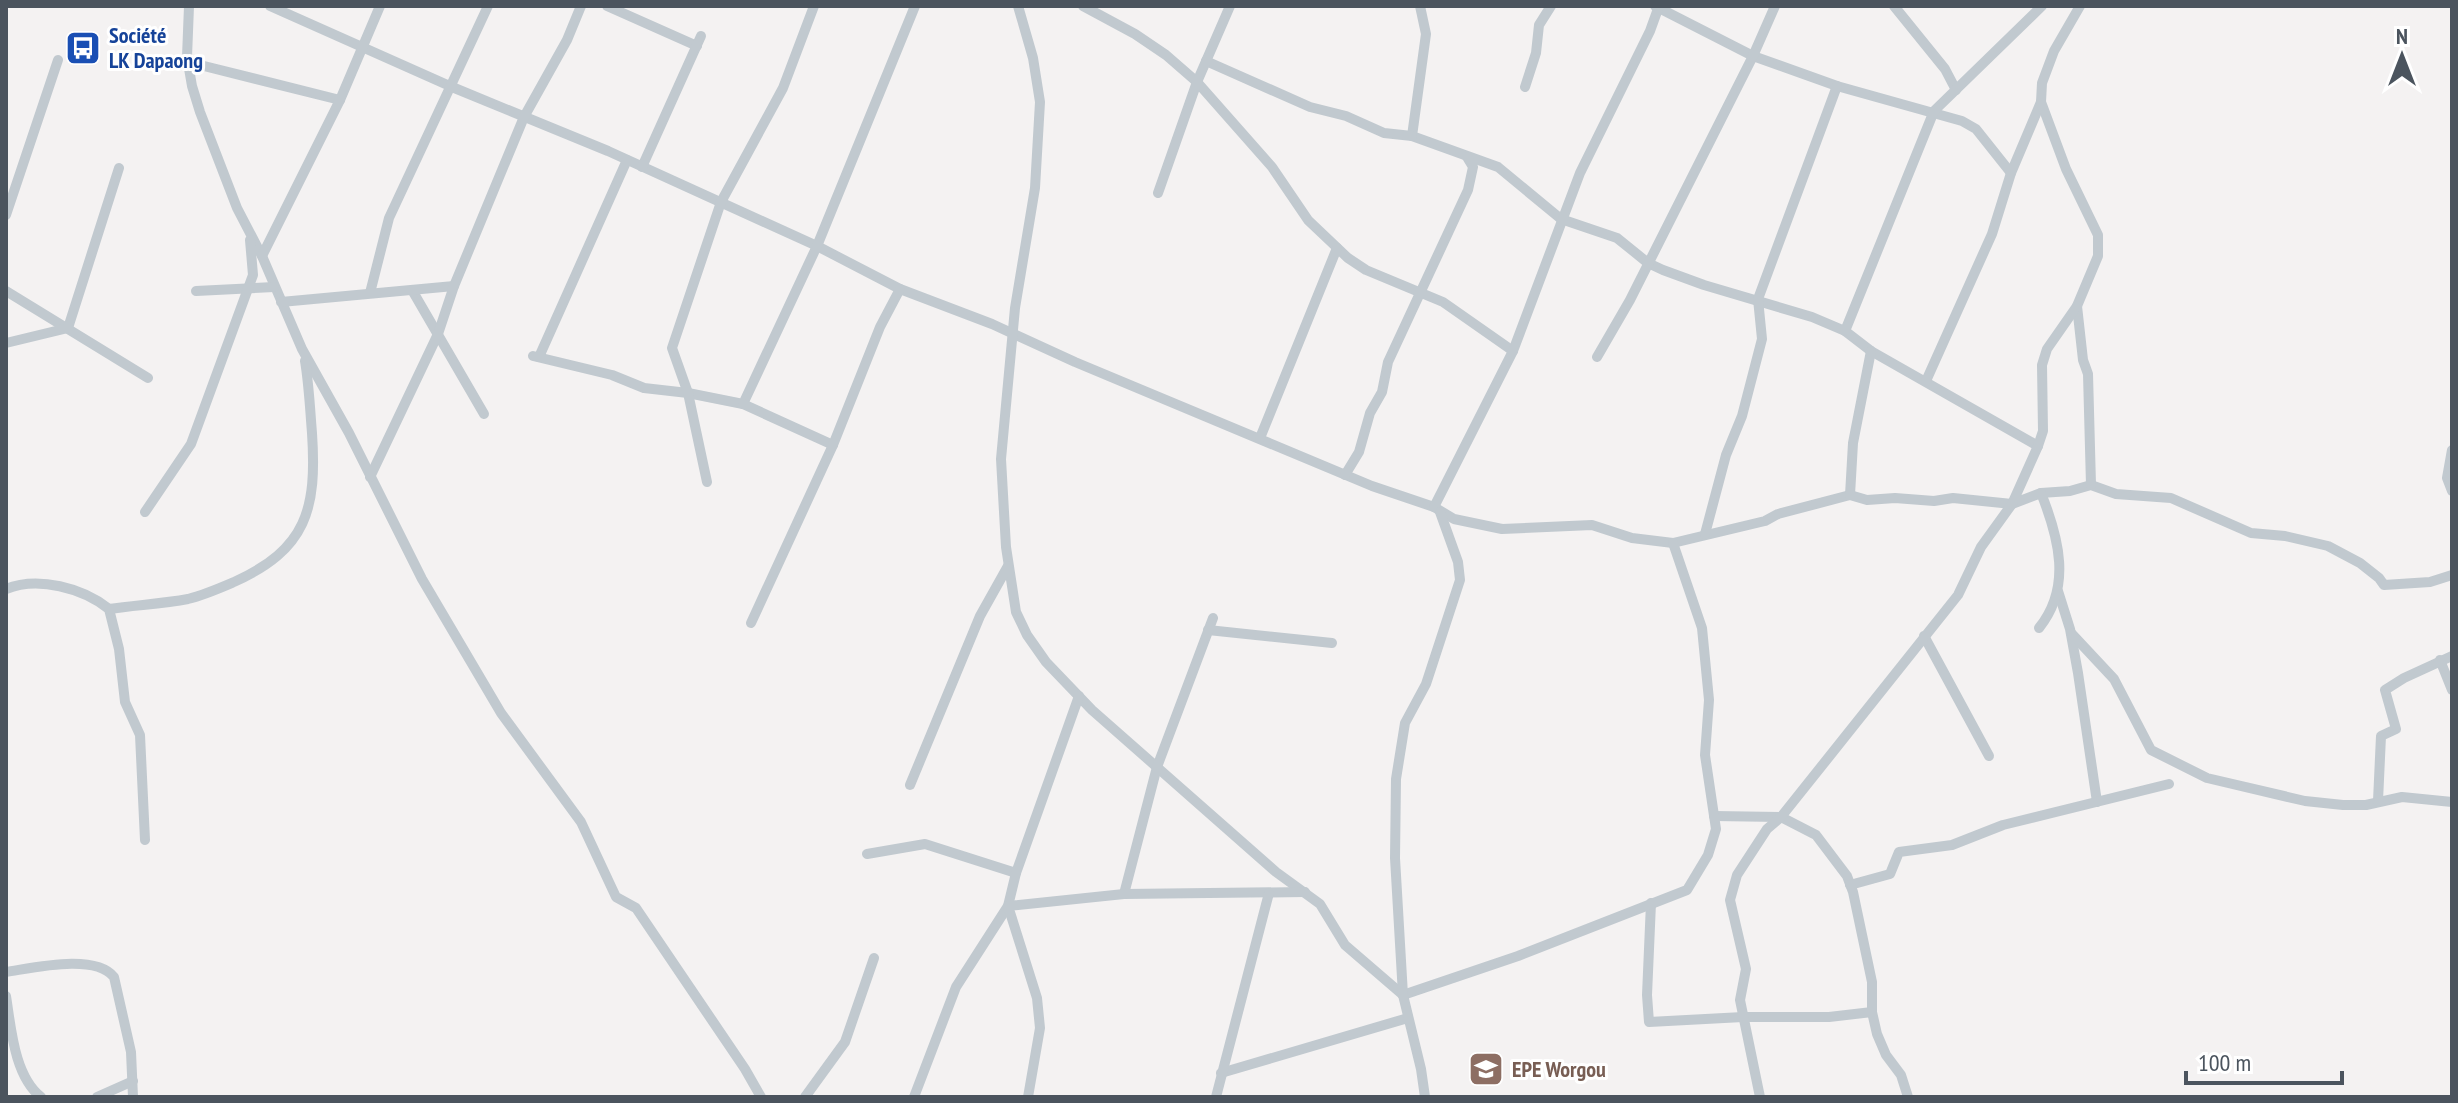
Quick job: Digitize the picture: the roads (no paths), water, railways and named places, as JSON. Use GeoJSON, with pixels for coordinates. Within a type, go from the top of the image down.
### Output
{"type":"FeatureCollection","features":[{"type":"Feature","properties":{"kind":"street"},"geometry":{"type":"LineString","coordinates":[[189,6],[188,62],[192,86],[222,174],[302,349],[422,579],[501,713],[581,822],[616,897],[636,908],[761,1097]]}},
{"type":"Feature","properties":{"kind":"street"},"geometry":{"type":"LineString","coordinates":[[270,6],[721,202],[900,289],[1014,334],[1345,475],[1437,509],[1454,519],[1483,527],[1531,529],[1592,525],[1632,538],[1673,543],[1765,521],[1778,514],[1850,495],[1867,500],[1895,498],[1934,501],[1953,498],[2012,504],[2041,493],[2070,491],[2091,485],[2116,494],[2171,498],[2251,533],[2285,536],[2328,546],[2360,563],[2384,585],[2430,582],[2452,575]]}},
{"type":"Feature","properties":{"kind":"street"},"geometry":{"type":"LineString","coordinates":[[306,21],[307,6]]}},
{"type":"Feature","properties":{"kind":"street"},"geometry":{"type":"LineString","coordinates":[[262,256],[340,100],[380,6]]}},
{"type":"Feature","properties":{"kind":"street"},"geometry":{"type":"LineString","coordinates":[[370,293],[389,218],[488,6]]}},
{"type":"Feature","properties":{"kind":"street"},"geometry":{"type":"LineString","coordinates":[[370,477],[438,334],[454,286],[524,117],[567,40],[581,6]]}},
{"type":"Feature","properties":{"kind":"street"},"geometry":{"type":"LineString","coordinates":[[607,6],[699,41],[642,167]]}},
{"type":"Feature","properties":{"kind":"street"},"geometry":{"type":"LineString","coordinates":[[707,482],[688,393],[672,348],[721,202],[783,88],[814,6]]}},
{"type":"Feature","properties":{"kind":"street"},"geometry":{"type":"LineString","coordinates":[[743,404],[817,246],[915,6]]}},
{"type":"Feature","properties":{"kind":"street"},"geometry":{"type":"LineString","coordinates":[[1018,6],[1033,58],[1040,102],[1035,188],[1015,308],[1003,415],[1001,459],[1008,566],[1016,612],[1027,635],[1046,662],[1116,734],[1276,872],[1320,904],[1345,945],[1403,995]]}},
{"type":"Feature","properties":{"kind":"street"},"geometry":{"type":"LineString","coordinates":[[1083,6],[1135,34],[1197,82],[1272,167],[1308,220],[1337,248],[1366,270],[1422,291],[1454,309],[1513,351]]}},
{"type":"Feature","properties":{"kind":"street"},"geometry":{"type":"LineString","coordinates":[[1158,193],[1197,82],[1230,6]]}},
{"type":"Feature","properties":{"kind":"street"},"geometry":{"type":"LineString","coordinates":[[1412,136],[1426,34],[1420,6]]}},
{"type":"Feature","properties":{"kind":"street"},"geometry":{"type":"LineString","coordinates":[[1525,87],[1536,53],[1539,25],[1551,6]]}},
{"type":"Feature","properties":{"kind":"street"},"geometry":{"type":"LineString","coordinates":[[1597,357],[1630,300],[1775,6]]}},
{"type":"Feature","properties":{"kind":"street"},"geometry":{"type":"LineString","coordinates":[[1894,6],[1945,69],[1956,90]]}},
{"type":"Feature","properties":{"kind":"street"},"geometry":{"type":"LineString","coordinates":[[1845,331],[1934,111],[2042,6]]}},
{"type":"Feature","properties":{"kind":"street"},"geometry":{"type":"LineString","coordinates":[[1926,381],[1992,234],[2011,173],[2041,102],[2042,83],[2054,51],[2080,6]]}},
{"type":"Feature","properties":{"kind":"street"},"geometry":{"type":"LineString","coordinates":[[1425,1097],[1403,995],[1395,858],[1397,758],[1405,723],[1426,684],[1460,580],[1458,562],[1437,509],[1513,351],[1561,219],[1595,139],[1650,31],[1657,7],[1753,56],[1837,86],[1962,121],[1976,129],[2011,173]]}},
{"type":"Feature","properties":{"kind":"street"},"geometry":{"type":"LineString","coordinates":[[6,215],[58,60]]}},
{"type":"Feature","properties":{"kind":"street"},"geometry":{"type":"LineString","coordinates":[[1206,61],[1310,107],[1346,116],[1384,133],[1412,136],[1498,167],[1561,219],[1617,238],[1648,263],[1704,285],[1758,299],[1845,331],[1871,351],[2038,446]]}},
{"type":"Feature","properties":{"kind":"street"},"geometry":{"type":"LineString","coordinates":[[188,62],[340,100]]}},
{"type":"Feature","properties":{"kind":"street"},"geometry":{"type":"LineString","coordinates":[[1705,534],[1726,455],[1742,416],[1762,339],[1758,299],[1837,86]]}},
{"type":"Feature","properties":{"kind":"street"},"geometry":{"type":"LineString","coordinates":[[1760,1097],[1740,1000],[1746,969],[1730,900],[1737,875],[1767,829],[1781,817],[1958,595],[1981,547],[2012,504],[2043,431],[2042,365],[2047,349],[2077,306],[2098,256],[2098,235],[2066,169],[2041,102]]}},
{"type":"Feature","properties":{"kind":"street"},"geometry":{"type":"LineString","coordinates":[[1345,475],[1359,452],[1370,413],[1382,392],[1388,362],[1468,190],[1473,167],[1467,157]]}},
{"type":"Feature","properties":{"kind":"street"},"geometry":{"type":"LineString","coordinates":[[627,160],[536,357],[612,375],[644,388],[743,404],[833,445]]}},
{"type":"Feature","properties":{"kind":"street"},"geometry":{"type":"LineString","coordinates":[[68,328],[119,168]]}},
{"type":"Feature","properties":{"kind":"street"},"geometry":{"type":"LineString","coordinates":[[145,512],[191,444],[253,275],[249,234]]}},
{"type":"Feature","properties":{"kind":"street"},"geometry":{"type":"LineString","coordinates":[[1260,438],[1337,248]]}},
{"type":"Feature","properties":{"kind":"street"},"geometry":{"type":"LineString","coordinates":[[281,302],[454,286]]}},
{"type":"Feature","properties":{"kind":"street"},"geometry":{"type":"LineString","coordinates":[[196,291],[274,287]]}},
{"type":"Feature","properties":{"kind":"street"},"geometry":{"type":"LineString","coordinates":[[751,623],[833,445],[880,327],[900,289]]}},
{"type":"Feature","properties":{"kind":"street"},"geometry":{"type":"LineString","coordinates":[[412,290],[484,414]]}},
{"type":"Feature","properties":{"kind":"street"},"geometry":{"type":"LineString","coordinates":[[6,291],[148,378]]}},
{"type":"Feature","properties":{"kind":"street"},"geometry":{"type":"LineString","coordinates":[[2077,306],[2083,360],[2088,374],[2091,485]]}},
{"type":"Feature","properties":{"kind":"street"},"geometry":{"type":"LineString","coordinates":[[6,343],[68,328]]}},
{"type":"Feature","properties":{"kind":"street"},"geometry":{"type":"LineString","coordinates":[[6,589],[21,583],[48,585],[87,595],[109,609],[190,598],[251,574],[277,558],[290,544],[310,503],[314,478],[311,390],[302,349]]}},
{"type":"Feature","properties":{"kind":"street"},"geometry":{"type":"LineString","coordinates":[[1850,495],[1853,443],[1871,351]]}},
{"type":"Feature","properties":{"kind":"street"},"geometry":{"type":"LineString","coordinates":[[2452,450],[2447,478],[2452,491]]}},
{"type":"Feature","properties":{"kind":"street"},"geometry":{"type":"LineString","coordinates":[[2039,628],[2052,607],[2061,578],[2060,561],[2041,493]]}},
{"type":"Feature","properties":{"kind":"street"},"geometry":{"type":"LineString","coordinates":[[1403,995],[1518,956],[1687,890],[1708,855],[1716,829],[1705,755],[1709,700],[1702,628],[1673,543]]}},
{"type":"Feature","properties":{"kind":"street"},"geometry":{"type":"LineString","coordinates":[[910,785],[980,616],[1008,566]]}},
{"type":"Feature","properties":{"kind":"street"},"geometry":{"type":"LineString","coordinates":[[2058,591],[2071,633],[2097,802]]}},
{"type":"Feature","properties":{"kind":"street"},"geometry":{"type":"LineString","coordinates":[[109,609],[119,649],[125,702],[140,735],[145,840]]}},
{"type":"Feature","properties":{"kind":"street"},"geometry":{"type":"LineString","coordinates":[[1124,894],[1157,767],[1213,618]]}},
{"type":"Feature","properties":{"kind":"street"},"geometry":{"type":"LineString","coordinates":[[1208,630],[1332,643]]}},
{"type":"Feature","properties":{"kind":"street"},"geometry":{"type":"LineString","coordinates":[[2071,633],[2114,679],[2151,750],[2219,782],[2305,801],[2343,805],[2418,797],[2452,802]]}},
{"type":"Feature","properties":{"kind":"street"},"geometry":{"type":"LineString","coordinates":[[1924,636],[1989,756]]}},
{"type":"Feature","properties":{"kind":"street"},"geometry":{"type":"LineString","coordinates":[[2378,801],[2381,736],[2396,729],[2385,690],[2452,656]]}},
{"type":"Feature","properties":{"kind":"street"},"geometry":{"type":"LineString","coordinates":[[2440,660],[2452,690]]}},
{"type":"Feature","properties":{"kind":"street"},"geometry":{"type":"LineString","coordinates":[[914,1097],[956,987],[1008,906],[1016,873],[1079,696]]}},
{"type":"Feature","properties":{"kind":"street"},"geometry":{"type":"LineString","coordinates":[[1850,885],[1890,874],[1899,852],[1952,845],[2003,825],[2169,784]]}},
{"type":"Feature","properties":{"kind":"street"},"geometry":{"type":"LineString","coordinates":[[1714,816],[1781,817],[1816,835],[1847,876],[1872,982],[1872,1012],[1877,1034],[1886,1055],[1901,1075],[1908,1097]]}},
{"type":"Feature","properties":{"kind":"street"},"geometry":{"type":"LineString","coordinates":[[867,854],[925,844],[1016,873]]}},
{"type":"Feature","properties":{"kind":"street"},"geometry":{"type":"LineString","coordinates":[[1008,906],[1124,894],[1305,892]]}},
{"type":"Feature","properties":{"kind":"street"},"geometry":{"type":"LineString","coordinates":[[1216,1097],[1269,893]]}},
{"type":"Feature","properties":{"kind":"street"},"geometry":{"type":"LineString","coordinates":[[1651,903],[1647,995],[1649,1022],[1829,1017],[1872,1012]]}},
{"type":"Feature","properties":{"kind":"street"},"geometry":{"type":"LineString","coordinates":[[1008,906],[1039,1013],[1040,1028],[1028,1097]]}},
{"type":"Feature","properties":{"kind":"street"},"geometry":{"type":"LineString","coordinates":[[805,1097],[845,1042],[874,958]]}},
{"type":"Feature","properties":{"kind":"street"},"geometry":{"type":"LineString","coordinates":[[6,972],[80,964],[97,964],[108,969],[114,977],[131,1052],[133,1097]]}},
{"type":"Feature","properties":{"kind":"street"},"geometry":{"type":"LineString","coordinates":[[6,996],[20,1064],[31,1087],[41,1097]]}},
{"type":"Feature","properties":{"kind":"street"},"geometry":{"type":"LineString","coordinates":[[1221,1073],[1408,1018]]}},
{"type":"Feature","properties":{"kind":"street"},"geometry":{"type":"LineString","coordinates":[[97,1097],[133,1081]]}},
{"type":"Feature","properties":{"kind":"place","name":"Société LK Dapaong"},"geometry":{"type":"Point","coordinates":[83,48]}},
{"type":"Feature","properties":{"kind":"place","name":"EPE Worgou"},"geometry":{"type":"Point","coordinates":[1486,1069]}}]}
